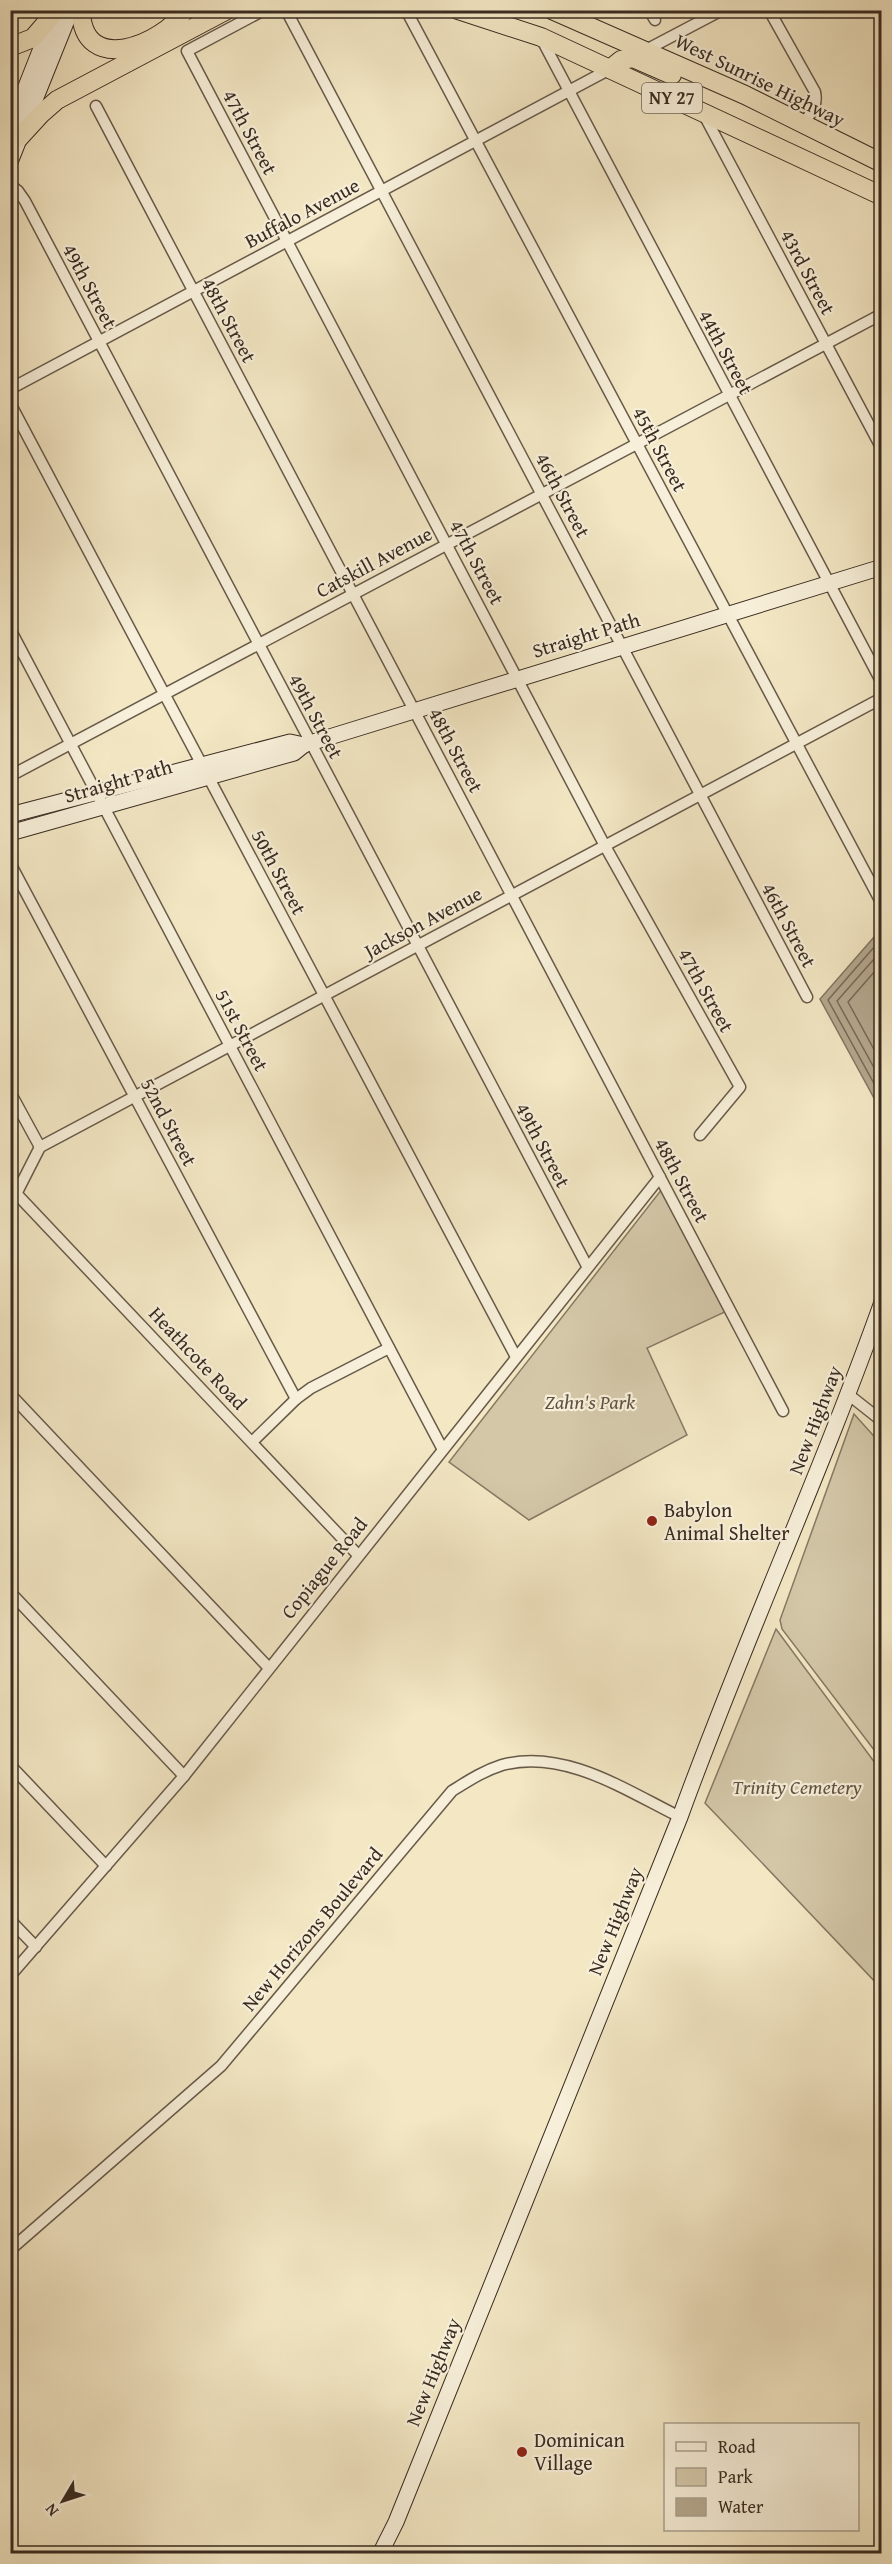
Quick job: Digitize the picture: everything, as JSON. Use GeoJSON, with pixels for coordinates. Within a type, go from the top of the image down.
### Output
{"type":"FeatureCollection","features":[{"type":"Feature","properties":{"kind":"highway"},"geometry":{"type":"LineString","coordinates":[[81,10],[83,26],[90,38],[100,47],[115,51],[130,48],[158,35],[176,22],[185,10]]}},
{"type":"Feature","properties":{"kind":"highway"},"geometry":{"type":"LineString","coordinates":[[15,133],[57,100],[227,10]]}},
{"type":"Feature","properties":{"kind":"highway","name":"NY 27"},"geometry":{"type":"LineString","coordinates":[[458,10],[541,37],[881,196]]}},
{"type":"Feature","properties":{"kind":"highway","name":"West Sunrise Highway"},"geometry":{"type":"LineString","coordinates":[[552,10],[745,95],[882,163]]}},
{"type":"Feature","properties":{"kind":"highway"},"geometry":{"type":"LineString","coordinates":[[10,47],[33,38],[56,11]]}},
{"type":"Feature","properties":{"kind":"highway"},"geometry":{"type":"LineString","coordinates":[[610,69],[621,60],[633,58],[692,84],[745,95]]}},
{"type":"Feature","properties":{"kind":"main road"},"geometry":{"type":"LineString","coordinates":[[15,133],[71,10]]}},
{"type":"Feature","properties":{"kind":"main road"},"geometry":{"type":"LineString","coordinates":[[10,162],[15,133],[56,11]]}},
{"type":"Feature","properties":{"kind":"main road","name":"Straight Path"},"geometry":{"type":"LineString","coordinates":[[10,833],[104,807],[290,742],[307,744],[882,567]]}},
{"type":"Feature","properties":{"kind":"main road","name":"Straight Path"},"geometry":{"type":"LineString","coordinates":[[10,815],[96,793],[205,771]]}},
{"type":"Feature","properties":{"kind":"main road","name":"New Highway"},"geometry":{"type":"LineString","coordinates":[[380,2553],[396,2522],[680,1816],[704,1750],[849,1395],[882,1302]]}},
{"type":"Feature","properties":{"kind":"street","name":"47th Street"},"geometry":{"type":"LineString","coordinates":[[264,10],[187,51],[605,846],[740,1087],[700,1135]]}},
{"type":"Feature","properties":{"kind":"street","name":"46th Street"},"geometry":{"type":"LineString","coordinates":[[286,10],[807,997]]}},
{"type":"Feature","properties":{"kind":"street","name":"45th Street"},"geometry":{"type":"LineString","coordinates":[[406,10],[882,904]]}},
{"type":"Feature","properties":{"kind":"street"},"geometry":{"type":"LineString","coordinates":[[646,50],[722,10]]}},
{"type":"Feature","properties":{"kind":"street"},"geometry":{"type":"LineString","coordinates":[[769,10],[815,92],[817,100],[814,109],[804,123]]}},
{"type":"Feature","properties":{"kind":"street","name":"44th Street"},"geometry":{"type":"LineString","coordinates":[[541,37],[728,395],[882,682]]}},
{"type":"Feature","properties":{"kind":"street","name":"Buffalo Avenue"},"geometry":{"type":"LineString","coordinates":[[10,389],[610,69]]}},
{"type":"Feature","properties":{"kind":"street","name":"48th Street"},"geometry":{"type":"LineString","coordinates":[[96,106],[783,1411]]}},
{"type":"Feature","properties":{"kind":"street","name":"43rd Street"},"geometry":{"type":"LineString","coordinates":[[702,112],[882,449]]}},
{"type":"Feature","properties":{"kind":"street","name":"49th Street"},"geometry":{"type":"LineString","coordinates":[[10,185],[23,198],[258,644],[307,744],[587,1266]]}},
{"type":"Feature","properties":{"kind":"street","name":"Catskill Avenue"},"geometry":{"type":"LineString","coordinates":[[10,776],[882,314]]}},
{"type":"Feature","properties":{"kind":"street","name":"50th Street"},"geometry":{"type":"LineString","coordinates":[[10,403],[516,1357]]}},
{"type":"Feature","properties":{"kind":"street","name":"51st Street"},"geometry":{"type":"LineString","coordinates":[[10,629],[442,1448]]}},
{"type":"Feature","properties":{"kind":"street","name":"Jackson Avenue"},"geometry":{"type":"LineString","coordinates":[[40,1147],[882,698]]}},
{"type":"Feature","properties":{"kind":"street","name":"52nd Street"},"geometry":{"type":"LineString","coordinates":[[10,863],[296,1399]]}},
{"type":"Feature","properties":{"kind":"street"},"geometry":{"type":"LineString","coordinates":[[10,1092],[40,1147],[14,1190],[10,1206]]}},
{"type":"Feature","properties":{"kind":"street","name":"Copiague Road"},"geometry":{"type":"LineString","coordinates":[[10,1976],[184,1776],[442,1448],[660,1177]]}},
{"type":"Feature","properties":{"kind":"street","name":"Heathcote Road"},"geometry":{"type":"LineString","coordinates":[[14,1190],[358,1555]]}},
{"type":"Feature","properties":{"kind":"street"},"geometry":{"type":"LineString","coordinates":[[252,1442],[296,1399],[311,1388],[389,1348]]}},
{"type":"Feature","properties":{"kind":"street"},"geometry":{"type":"LineString","coordinates":[[10,1394],[268,1667]]}},
{"type":"Feature","properties":{"kind":"street"},"geometry":{"type":"LineString","coordinates":[[849,1395],[882,1421]]}},
{"type":"Feature","properties":{"kind":"street"},"geometry":{"type":"LineString","coordinates":[[10,1592],[184,1776]]}},
{"type":"Feature","properties":{"kind":"street","name":"New Horizons Boulevard"},"geometry":{"type":"LineString","coordinates":[[10,2250],[221,2066],[452,1791],[479,1774],[503,1765],[530,1762],[555,1763],[592,1774],[680,1816]]}},
{"type":"Feature","properties":{"kind":"street"},"geometry":{"type":"LineString","coordinates":[[10,1765],[106,1866]]}},
{"type":"Feature","properties":{"kind":"street"},"geometry":{"type":"LineString","coordinates":[[10,1920],[36,1947]]}},
{"type":"Feature","properties":{"kind":"green space","name":"Zahn's Park"},"geometry":{"type":"Polygon","coordinates":[[[662,1189],[727,1311],[647,1348],[687,1435],[529,1520],[449,1462],[662,1189]]]}},
{"type":"Feature","properties":{"kind":"green space"},"geometry":{"type":"Polygon","coordinates":[[[854,1414],[881,1444],[881,1759],[782,1629],[780,1620],[854,1414]]]}},
{"type":"Feature","properties":{"kind":"green space","name":"Trinity Cemetery"},"geometry":{"type":"Polygon","coordinates":[[[776,1629],[881,1771],[881,1988],[705,1803],[776,1629]]]}},
{"type":"Feature","properties":{"kind":"water"},"geometry":{"type":"Polygon","coordinates":[[[881,929],[881,1111],[820,999],[881,929]]]}},
{"type":"Feature","properties":{"kind":"place","name":"Babylon Animal Shelter"},"geometry":{"type":"Point","coordinates":[652,1521]}},
{"type":"Feature","properties":{"kind":"place","name":"Dominican Village"},"geometry":{"type":"Point","coordinates":[522,2452]}}]}
